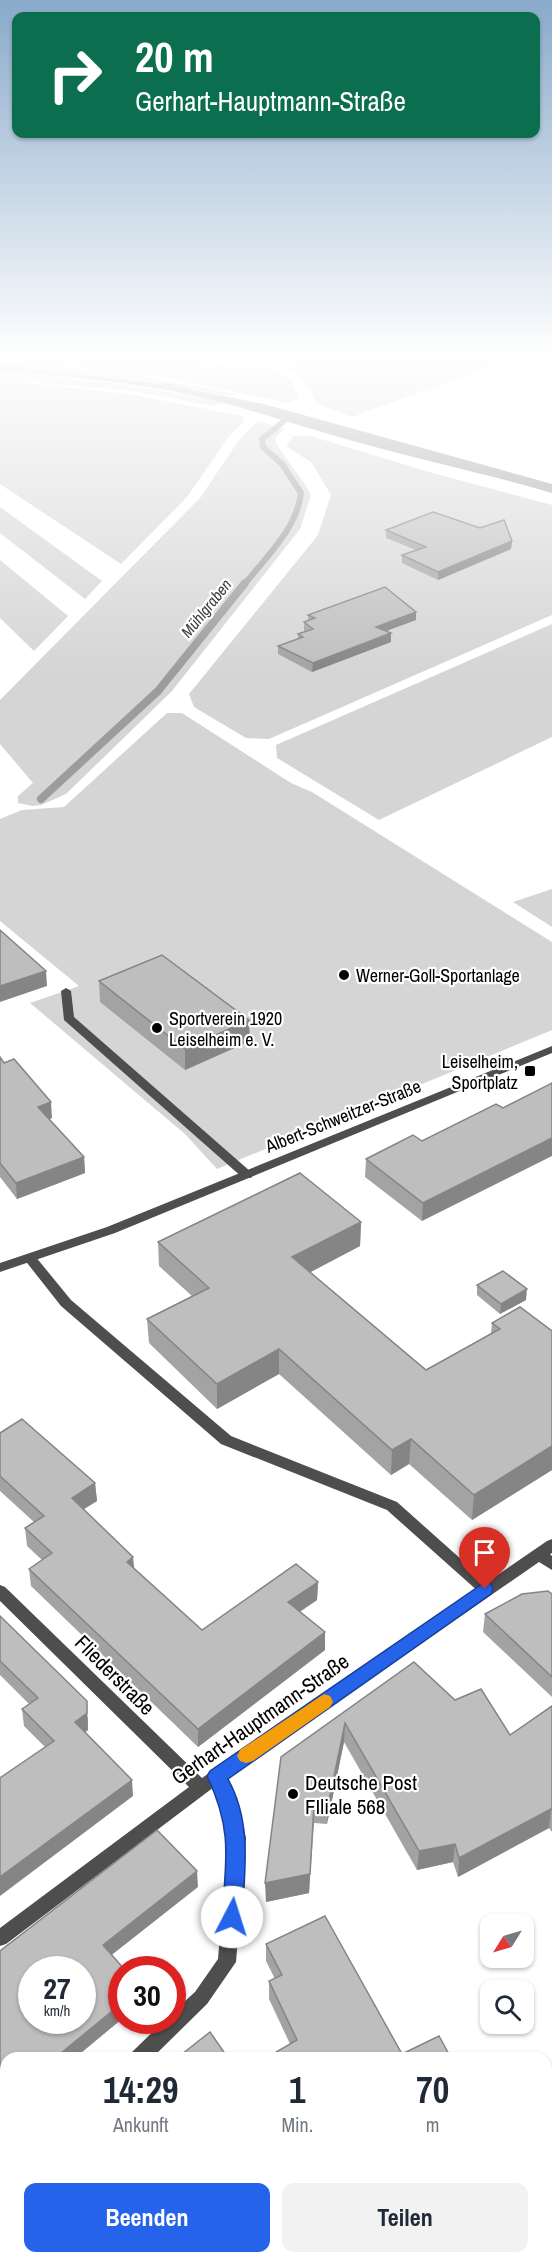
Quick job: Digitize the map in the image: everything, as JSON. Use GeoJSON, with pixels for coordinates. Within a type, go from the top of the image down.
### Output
{"type":"FeatureCollection","features":[{"type":"Feature","properties":{"kind":"street"},"geometry":{"type":"LineString","coordinates":[[66,991],[68,1018],[247,1175]]}},
{"type":"Feature","properties":{"kind":"street","name":"Albert-Schweitzer-Straße"},"geometry":{"type":"LineString","coordinates":[[0,1268],[111,1230],[552,1049]]}},
{"type":"Feature","properties":{"kind":"street"},"geometry":{"type":"LineString","coordinates":[[30,1259],[66,1303],[226,1440],[392,1506],[485,1589]]}},
{"type":"Feature","properties":{"kind":"street","name":"Gerhart-Hauptmann-Straße"},"geometry":{"type":"LineString","coordinates":[[0,1938],[217,1776],[485,1589],[548,1554]]}},
{"type":"Feature","properties":{"kind":"street","name":"Fliederstraße"},"geometry":{"type":"LineString","coordinates":[[0,1591],[201,1788]]}},
{"type":"Feature","properties":{"kind":"street"},"geometry":{"type":"LineString","coordinates":[[145,2052],[201,1998],[227,1962],[237,1838],[228,1797],[217,1776]]}},
{"type":"Feature","properties":{"kind":"shaded area"},"geometry":{"type":"Polygon","coordinates":[[[0,461],[212,461],[187,497],[121,564],[0,484],[0,461]]]}},
{"type":"Feature","properties":{"kind":"shaded area"},"geometry":{"type":"Polygon","coordinates":[[[225,461],[288,461],[311,495],[300,529],[172,691],[66,794],[41,805],[18,803],[18,796],[33,783],[0,744],[0,700],[200,498],[225,461]]]}},
{"type":"Feature","properties":{"kind":"shaded area"},"geometry":{"type":"Polygon","coordinates":[[[308,461],[392,461],[552,505],[552,615],[269,739],[246,738],[194,707],[189,694],[318,535],[331,495],[308,461]]]}},
{"type":"Feature","properties":{"kind":"shaded area"},"geometry":{"type":"Polygon","coordinates":[[[429,461],[468,461],[552,484],[552,493],[429,461]]]}},
{"type":"Feature","properties":{"kind":"shaded area"},"geometry":{"type":"Polygon","coordinates":[[[0,507],[102,581],[85,599],[0,533],[0,507]]]}},
{"type":"Feature","properties":{"kind":"shaded area"},"geometry":{"type":"Polygon","coordinates":[[[0,560],[68,616],[34,651],[0,618],[0,560]]]}},
{"type":"Feature","properties":{"kind":"shaded area"},"geometry":{"type":"Polygon","coordinates":[[[552,624],[552,737],[379,820],[277,758],[276,745],[552,624]]]}},
{"type":"Feature","properties":{"kind":"shaded area","name":"Werner-Goll-Sportanlage"},"geometry":{"type":"Polygon","coordinates":[[[167,713],[182,713],[291,783],[312,792],[552,942],[552,1030],[217,1169],[185,1134],[30,1003],[79,986],[0,921],[0,819],[22,810],[64,807],[167,713]]]}},
{"type":"Feature","properties":{"kind":"shaded area"},"geometry":{"type":"Polygon","coordinates":[[[552,889],[552,927],[513,902],[552,889]]]}},
{"type":"Feature","properties":{"kind":"building"},"geometry":{"type":"Polygon","coordinates":[[[433,512],[480,528],[504,520],[512,541],[438,572],[402,555],[426,547],[386,530],[433,512]]]}},
{"type":"Feature","properties":{"kind":"building"},"geometry":{"type":"Polygon","coordinates":[[[385,587],[416,612],[376,627],[391,633],[313,663],[278,646],[303,637],[298,634],[313,629],[304,622],[315,618],[308,615],[385,587]]]}},
{"type":"Feature","properties":{"kind":"building"},"geometry":{"type":"Polygon","coordinates":[[[0,930],[46,971],[0,986],[0,930]]]}},
{"type":"Feature","properties":{"kind":"building"},"geometry":{"type":"Polygon","coordinates":[[[162,955],[249,1020],[185,1049],[99,981],[162,955]]]}},
{"type":"Feature","properties":{"kind":"building"},"geometry":{"type":"Polygon","coordinates":[[[0,1057],[4,1063],[14,1059],[51,1102],[38,1107],[84,1157],[16,1183],[0,1163],[0,1057]]]}},
{"type":"Feature","properties":{"kind":"building"},"geometry":{"type":"Polygon","coordinates":[[[552,1083],[552,1138],[423,1203],[366,1159],[413,1135],[422,1141],[496,1104],[503,1108],[552,1083]]]}},
{"type":"Feature","properties":{"kind":"building"},"geometry":{"type":"Polygon","coordinates":[[[300,1173],[361,1222],[292,1257],[426,1370],[500,1329],[492,1323],[520,1307],[552,1331],[552,1446],[474,1495],[411,1439],[392,1450],[279,1349],[217,1384],[147,1319],[209,1288],[158,1242],[300,1173]]]}},
{"type":"Feature","properties":{"kind":"building"},"geometry":{"type":"Polygon","coordinates":[[[503,1271],[527,1289],[501,1304],[477,1285],[503,1271]]]}},
{"type":"Feature","properties":{"kind":"building"},"geometry":{"type":"Polygon","coordinates":[[[22,1419],[95,1483],[72,1498],[133,1557],[127,1562],[202,1630],[296,1564],[318,1582],[288,1602],[325,1632],[198,1729],[29,1569],[52,1553],[25,1528],[44,1516],[0,1476],[0,1433],[22,1419]]]}},
{"type":"Feature","properties":{"kind":"building"},"geometry":{"type":"Polygon","coordinates":[[[548,1591],[552,1594],[552,1677],[485,1614],[522,1594],[548,1591]]]}},
{"type":"Feature","properties":{"kind":"building"},"geometry":{"type":"Polygon","coordinates":[[[0,1616],[87,1701],[87,1713],[75,1722],[132,1780],[0,1877],[0,1778],[54,1741],[22,1709],[38,1698],[0,1661],[0,1616]]]}},
{"type":"Feature","properties":{"kind":"building"},"geometry":{"type":"Polygon","coordinates":[[[414,1662],[455,1700],[481,1689],[510,1735],[552,1706],[552,1810],[459,1858],[455,1844],[419,1851],[345,1723],[328,1805],[314,1805],[310,1874],[265,1883],[281,1757],[414,1662]]]}},
{"type":"Feature","properties":{"kind":"building"},"geometry":{"type":"Polygon","coordinates":[[[157,1830],[197,1871],[103,1945],[113,1956],[108,1956],[108,2014],[96,2024],[96,1956],[18,1956],[18,2034],[84,2034],[62,2052],[0,2052],[0,1951],[157,1830]]]}},
{"type":"Feature","properties":{"kind":"building"},"geometry":{"type":"Polygon","coordinates":[[[325,1916],[401,2052],[276,2052],[297,2040],[269,1981],[282,1975],[266,1944],[325,1916]]]}},
{"type":"Feature","properties":{"kind":"building"},"geometry":{"type":"Polygon","coordinates":[[[210,2032],[224,2052],[185,2052],[210,2032]]]}},
{"type":"Feature","properties":{"kind":"building"},"geometry":{"type":"Polygon","coordinates":[[[439,2036],[448,2052],[406,2052],[439,2036]]]}},
{"type":"Feature","properties":{"kind":"waterway","name":"Mühlgraben"},"geometry":{"type":"LineString","coordinates":[[244,585],[287,531],[298,506],[301,493],[278,461]]}},
{"type":"Feature","properties":{"kind":"waterway","name":"Mühlgraben"},"geometry":{"type":"LineString","coordinates":[[41,799],[158,691],[245,583]]}},
{"type":"Feature","properties":{"kind":"slow traffic"},"geometry":{"type":"LineString","coordinates":[[246,1756],[324,1702]]}},
{"type":"Feature","properties":{"kind":"place","name":"Werner-Goll-Sportanlage"},"geometry":{"type":"Point","coordinates":[344,975]}},
{"type":"Feature","properties":{"kind":"place","name":"Sportverein 1920 Leiselheim e. V."},"geometry":{"type":"Point","coordinates":[157,1028]}},
{"type":"Feature","properties":{"kind":"place","name":"Leiselheim, Sportplatz"},"geometry":{"type":"Point","coordinates":[530,1071]}},
{"type":"Feature","properties":{"kind":"place","name":"Deutsche Post FIliale 568"},"geometry":{"type":"Point","coordinates":[293,1794]}},
{"type":"Feature","properties":{"kind":"route"},"geometry":{"type":"LineString","coordinates":[[232,1917],[237,1838],[228,1797],[217,1776],[485,1589]]}}]}
